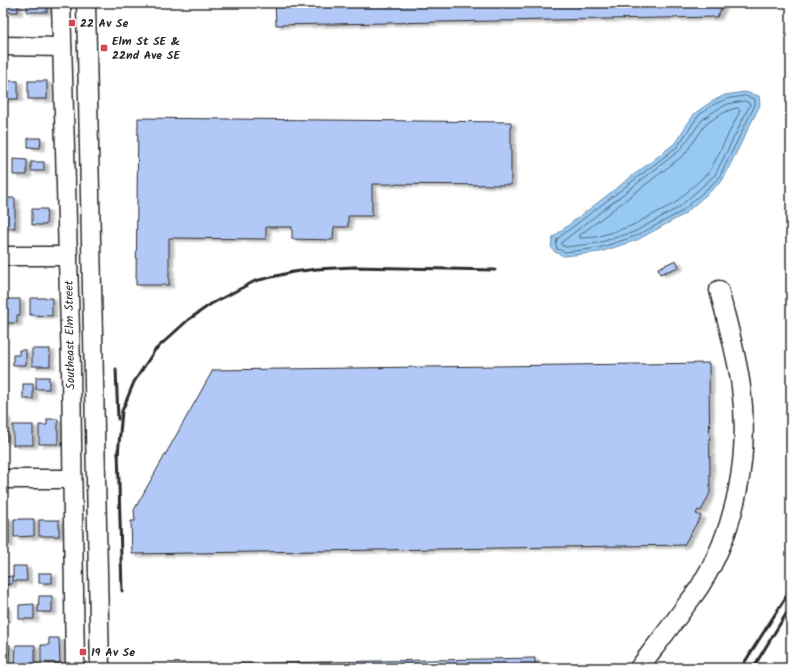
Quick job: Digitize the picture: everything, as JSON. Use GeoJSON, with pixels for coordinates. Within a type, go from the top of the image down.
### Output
{"type":"FeatureCollection","features":[{"type":"Feature","properties":{"kind":"street","name":"Southeast Elm Street"},"geometry":{"type":"LineString","coordinates":[[61,3],[71,368],[75,668]]}},
{"type":"Feature","properties":{"kind":"street","name":"Southeast Elm Street"},"geometry":{"type":"LineString","coordinates":[[86,3],[100,668]]}},
{"type":"Feature","properties":{"kind":"street"},"geometry":{"type":"LineString","coordinates":[[3,46],[62,46]]}},
{"type":"Feature","properties":{"kind":"street"},"geometry":{"type":"LineString","coordinates":[[3,256],[68,256]]}},
{"type":"Feature","properties":{"kind":"street"},"geometry":{"type":"LineString","coordinates":[[639,668],[702,583],[723,541],[738,489],[744,438],[741,388],[738,369],[719,290]]}},
{"type":"Feature","properties":{"kind":"street"},"geometry":{"type":"LineString","coordinates":[[3,479],[72,479]]}},
{"type":"Feature","properties":{"kind":"water"},"geometry":{"type":"Polygon","coordinates":[[[745,92],[759,96],[760,105],[722,181],[683,215],[637,240],[600,252],[564,256],[555,252],[551,247],[553,237],[674,144],[695,113],[711,102],[725,95],[745,92]]]}},
{"type":"Feature","properties":{"kind":"building"},"geometry":{"type":"Polygon","coordinates":[[[3,3],[18,3],[18,12],[3,12],[3,3]]]}},
{"type":"Feature","properties":{"kind":"building"},"geometry":{"type":"Polygon","coordinates":[[[27,3],[47,3],[47,12],[27,12],[27,3]]]}},
{"type":"Feature","properties":{"kind":"building"},"geometry":{"type":"Polygon","coordinates":[[[275,3],[724,3],[717,17],[276,25],[275,3]]]}},
{"type":"Feature","properties":{"kind":"building"},"geometry":{"type":"Polygon","coordinates":[[[3,81],[18,81],[18,99],[3,99],[3,81]]]}},
{"type":"Feature","properties":{"kind":"building"},"geometry":{"type":"Polygon","coordinates":[[[28,81],[47,81],[47,99],[28,99],[28,81]]]}},
{"type":"Feature","properties":{"kind":"building"},"geometry":{"type":"Polygon","coordinates":[[[138,118],[511,122],[511,185],[372,184],[372,216],[348,216],[348,227],[334,227],[333,240],[292,239],[292,227],[266,227],[266,239],[169,238],[169,285],[136,285],[138,118]]]}},
{"type":"Feature","properties":{"kind":"building"},"geometry":{"type":"Polygon","coordinates":[[[28,138],[41,138],[40,148],[28,147],[28,138]]]}},
{"type":"Feature","properties":{"kind":"building"},"geometry":{"type":"Polygon","coordinates":[[[13,159],[27,160],[27,175],[13,175],[13,159]]]}},
{"type":"Feature","properties":{"kind":"building"},"geometry":{"type":"Polygon","coordinates":[[[31,162],[44,162],[44,171],[31,171],[31,162]]]}},
{"type":"Feature","properties":{"kind":"building"},"geometry":{"type":"Polygon","coordinates":[[[7,198],[15,198],[15,228],[3,228],[3,202],[7,202],[7,198]]]}},
{"type":"Feature","properties":{"kind":"building"},"geometry":{"type":"Polygon","coordinates":[[[32,209],[47,209],[46,225],[32,225],[32,209]]]}},
{"type":"Feature","properties":{"kind":"building"},"geometry":{"type":"Polygon","coordinates":[[[676,260],[679,267],[660,274],[658,268],[676,260]]]}},
{"type":"Feature","properties":{"kind":"building"},"geometry":{"type":"Polygon","coordinates":[[[30,298],[52,298],[52,316],[30,315],[30,298]]]}},
{"type":"Feature","properties":{"kind":"building"},"geometry":{"type":"Polygon","coordinates":[[[3,299],[20,299],[20,315],[17,315],[17,323],[3,323],[3,299]]]}},
{"type":"Feature","properties":{"kind":"building"},"geometry":{"type":"Polygon","coordinates":[[[32,349],[50,349],[50,366],[32,366],[32,349]]]}},
{"type":"Feature","properties":{"kind":"building"},"geometry":{"type":"Polygon","coordinates":[[[19,350],[26,350],[26,365],[13,365],[13,355],[19,355],[19,350]]]}},
{"type":"Feature","properties":{"kind":"building"},"geometry":{"type":"Polygon","coordinates":[[[709,363],[710,493],[701,511],[698,510],[696,514],[701,516],[684,545],[132,554],[131,521],[135,521],[134,510],[213,370],[709,363]]]}},
{"type":"Feature","properties":{"kind":"building"},"geometry":{"type":"Polygon","coordinates":[[[36,377],[49,377],[49,389],[36,389],[36,377]]]}},
{"type":"Feature","properties":{"kind":"building"},"geometry":{"type":"Polygon","coordinates":[[[23,384],[33,384],[33,399],[23,399],[23,384]]]}},
{"type":"Feature","properties":{"kind":"building"},"geometry":{"type":"Polygon","coordinates":[[[3,416],[6,416],[7,441],[3,441],[3,416]]]}},
{"type":"Feature","properties":{"kind":"building"},"geometry":{"type":"Polygon","coordinates":[[[47,419],[58,419],[58,444],[39,444],[39,425],[47,425],[47,419]]]}},
{"type":"Feature","properties":{"kind":"building"},"geometry":{"type":"Polygon","coordinates":[[[13,425],[33,425],[33,445],[13,445],[13,425]]]}},
{"type":"Feature","properties":{"kind":"building"},"geometry":{"type":"Polygon","coordinates":[[[3,518],[9,518],[9,544],[3,544],[3,518]]]}},
{"type":"Feature","properties":{"kind":"building"},"geometry":{"type":"Polygon","coordinates":[[[14,519],[34,519],[34,536],[14,537],[14,519]]]}},
{"type":"Feature","properties":{"kind":"building"},"geometry":{"type":"Polygon","coordinates":[[[39,520],[59,520],[59,536],[39,536],[39,520]]]}},
{"type":"Feature","properties":{"kind":"building"},"geometry":{"type":"Polygon","coordinates":[[[13,566],[26,566],[27,581],[13,581],[13,566]]]}},
{"type":"Feature","properties":{"kind":"building"},"geometry":{"type":"Polygon","coordinates":[[[39,573],[52,573],[52,583],[39,583],[39,573]]]}},
{"type":"Feature","properties":{"kind":"building"},"geometry":{"type":"Polygon","coordinates":[[[12,576],[12,584],[3,585],[3,577],[12,576]]]}},
{"type":"Feature","properties":{"kind":"building"},"geometry":{"type":"Polygon","coordinates":[[[39,596],[52,596],[52,612],[38,612],[39,596]]]}},
{"type":"Feature","properties":{"kind":"building"},"geometry":{"type":"Polygon","coordinates":[[[34,604],[34,619],[19,619],[19,605],[34,604]]]}},
{"type":"Feature","properties":{"kind":"building"},"geometry":{"type":"Polygon","coordinates":[[[3,606],[6,606],[6,619],[3,619],[3,606]]]}},
{"type":"Feature","properties":{"kind":"building"},"geometry":{"type":"Polygon","coordinates":[[[49,638],[59,638],[60,663],[41,663],[41,645],[49,645],[49,638]]]}},
{"type":"Feature","properties":{"kind":"building"},"geometry":{"type":"Polygon","coordinates":[[[3,645],[10,645],[9,662],[3,662],[3,645]]]}},
{"type":"Feature","properties":{"kind":"building"},"geometry":{"type":"Polygon","coordinates":[[[16,645],[35,645],[35,664],[15,664],[16,645]]]}},
{"type":"Feature","properties":{"kind":"building"},"geometry":{"type":"Polygon","coordinates":[[[535,658],[535,668],[122,668],[122,666],[535,658]]]}},
{"type":"Feature","properties":{"kind":"railway"},"geometry":{"type":"LineString","coordinates":[[118,455],[122,411],[134,382],[155,350],[188,320],[211,304],[255,281],[293,272],[354,267],[495,270]]}},
{"type":"Feature","properties":{"kind":"railway"},"geometry":{"type":"LineString","coordinates":[[116,369],[118,419]]}},
{"type":"Feature","properties":{"kind":"railway"},"geometry":{"type":"LineString","coordinates":[[118,449],[122,591]]}},
{"type":"Feature","properties":{"kind":"railway"},"geometry":{"type":"LineString","coordinates":[[741,668],[791,589]]}},
{"type":"Feature","properties":{"kind":"railway"},"geometry":{"type":"LineString","coordinates":[[753,668],[791,606]]}},
{"type":"Feature","properties":{"kind":"place","name":"22 Av Se"},"geometry":{"type":"Point","coordinates":[72,23]}},
{"type":"Feature","properties":{"kind":"place","name":"Elm St SE & 22nd Ave SE"},"geometry":{"type":"Point","coordinates":[104,48]}},
{"type":"Feature","properties":{"kind":"place","name":"19 Av Se"},"geometry":{"type":"Point","coordinates":[83,652]}}]}
